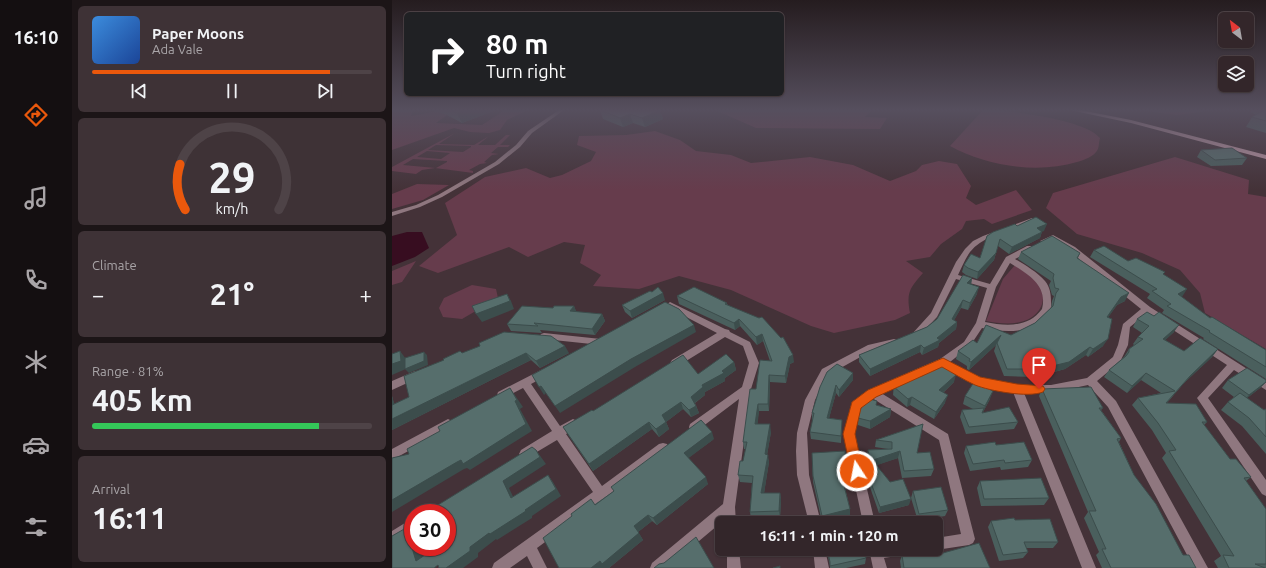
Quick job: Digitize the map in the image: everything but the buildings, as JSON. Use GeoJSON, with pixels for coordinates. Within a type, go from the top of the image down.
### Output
{"type":"FeatureCollection","features":[{"type":"Feature","properties":{"kind":"street"},"geometry":{"type":"LineString","coordinates":[[392,214],[418,206],[440,196],[497,163],[518,146],[526,137]]}},
{"type":"Feature","properties":{"kind":"street"},"geometry":{"type":"LineString","coordinates":[[1186,137],[1266,158]]}},
{"type":"Feature","properties":{"kind":"street"},"geometry":{"type":"LineString","coordinates":[[813,516],[803,475],[802,433],[810,400],[825,372],[871,347],[893,343],[917,334],[934,315],[958,266],[977,241],[999,230],[1035,219]]}},
{"type":"Feature","properties":{"kind":"street"},"geometry":{"type":"LineString","coordinates":[[867,516],[849,434],[856,406],[872,393],[943,362],[967,344],[980,324],[992,287],[1009,259],[1053,237],[1072,248],[1147,309],[1266,386]]}},
{"type":"Feature","properties":{"kind":"street"},"geometry":{"type":"LineString","coordinates":[[980,324],[1000,328],[1024,327],[1039,319],[1048,308],[1047,296],[1043,284],[1028,271],[1009,259]]}},
{"type":"Feature","properties":{"kind":"street"},"geometry":{"type":"LineString","coordinates":[[954,276],[992,287]]}},
{"type":"Feature","properties":{"kind":"street"},"geometry":{"type":"LineString","coordinates":[[679,297],[664,305],[726,332],[747,344],[754,362],[746,389],[729,507],[730,516]]}},
{"type":"Feature","properties":{"kind":"street"},"geometry":{"type":"LineString","coordinates":[[943,362],[978,381],[1017,389],[1050,389],[1090,381],[1117,359],[1123,345],[1126,326],[1147,309]]}},
{"type":"Feature","properties":{"kind":"street"},"geometry":{"type":"LineString","coordinates":[[665,368],[726,332]]}},
{"type":"Feature","properties":{"kind":"street"},"geometry":{"type":"LineString","coordinates":[[535,336],[604,340],[587,350]]}},
{"type":"Feature","properties":{"kind":"street"},"geometry":{"type":"LineString","coordinates":[[1234,365],[1202,398],[1266,490]]}},
{"type":"Feature","properties":{"kind":"street"},"geometry":{"type":"LineString","coordinates":[[491,401],[553,368]]}},
{"type":"Feature","properties":{"kind":"street"},"geometry":{"type":"LineString","coordinates":[[392,386],[421,373]]}},
{"type":"Feature","properties":{"kind":"street"},"geometry":{"type":"LineString","coordinates":[[1090,381],[1112,404],[1201,568]]}},
{"type":"Feature","properties":{"kind":"street"},"geometry":{"type":"LineString","coordinates":[[525,383],[600,493]]}},
{"type":"Feature","properties":{"kind":"street"},"geometry":{"type":"LineString","coordinates":[[683,434],[746,389]]}},
{"type":"Feature","properties":{"kind":"street"},"geometry":{"type":"LineString","coordinates":[[1017,389],[1089,568]]}},
{"type":"Feature","properties":{"kind":"street"},"geometry":{"type":"LineString","coordinates":[[872,393],[944,438],[969,539],[943,543]]}},
{"type":"Feature","properties":{"kind":"street"},"geometry":{"type":"LineString","coordinates":[[514,461],[584,417]]}},
{"type":"Feature","properties":{"kind":"street"},"geometry":{"type":"LineString","coordinates":[[392,455],[457,419]]}},
{"type":"Feature","properties":{"kind":"street"},"geometry":{"type":"LineString","coordinates":[[499,568],[670,443]]}},
{"type":"Feature","properties":{"kind":"street"},"geometry":{"type":"LineString","coordinates":[[657,568],[729,507]]}},
{"type":"Feature","properties":{"kind":"street"},"geometry":{"type":"LineString","coordinates":[[392,538],[404,530]]}},
{"type":"Feature","properties":{"kind":"street"},"geometry":{"type":"LineString","coordinates":[[528,547],[540,568]]}},
{"type":"Feature","properties":{"kind":"street"},"geometry":{"type":"LineString","coordinates":[[733,556],[734,568]]}},
{"type":"Feature","properties":{"kind":"street"},"geometry":{"type":"LineString","coordinates":[[820,556],[822,568]]}},
{"type":"Feature","properties":{"kind":"street"},"geometry":{"type":"LineString","coordinates":[[877,556],[880,568]]}},
{"type":"Feature","properties":{"kind":"shaded area"},"geometry":{"type":"Polygon","coordinates":[[[392,137],[430,137],[392,150],[392,137]]]}},
{"type":"Feature","properties":{"kind":"shaded area"},"geometry":{"type":"Polygon","coordinates":[[[449,137],[450,137],[439,144],[474,145],[488,137],[478,145],[495,145],[504,137],[508,137],[500,145],[510,145],[508,147],[498,147],[491,153],[499,154],[492,155],[484,162],[487,163],[480,164],[469,170],[473,171],[473,173],[435,168],[422,170],[416,174],[392,171],[392,167],[449,137]],[[436,145],[428,150],[463,152],[471,146],[436,145]],[[427,151],[417,157],[441,159],[450,153],[427,151]],[[413,159],[403,165],[436,168],[447,162],[447,161],[413,159]]]}},
{"type":"Feature","properties":{"kind":"shaded area"},"geometry":{"type":"Polygon","coordinates":[[[579,137],[670,137],[680,140],[696,151],[731,155],[751,163],[810,157],[853,165],[890,181],[916,171],[922,165],[939,161],[957,164],[971,186],[966,198],[976,205],[1016,190],[1032,210],[992,224],[984,219],[966,221],[962,229],[941,244],[930,257],[906,261],[923,273],[910,291],[910,313],[895,320],[834,333],[811,326],[731,290],[679,276],[639,289],[593,286],[601,275],[580,263],[585,245],[564,242],[528,257],[509,247],[438,273],[419,266],[457,235],[445,203],[485,177],[526,168],[550,178],[562,175],[591,161],[596,152],[577,145],[579,137]]]}},
{"type":"Feature","properties":{"kind":"shaded area"},"geometry":{"type":"Polygon","coordinates":[[[959,137],[1098,137],[1100,138],[1096,152],[1086,159],[1062,166],[1045,167],[1012,166],[996,163],[980,159],[950,146],[959,137]]]}},
{"type":"Feature","properties":{"kind":"shaded area"},"geometry":{"type":"Polygon","coordinates":[[[1175,157],[1249,180],[1248,194],[1266,197],[1266,349],[1205,313],[1200,293],[1180,270],[1142,253],[1077,234],[1046,208],[1053,193],[1175,157]]]}},
{"type":"Feature","properties":{"kind":"shaded area"},"geometry":{"type":"Polygon","coordinates":[[[417,184],[449,185],[423,200],[392,209],[392,194],[417,184]]]}},
{"type":"Feature","properties":{"kind":"shaded area"},"geometry":{"type":"Polygon","coordinates":[[[407,232],[422,232],[429,248],[415,257],[392,266],[392,236],[407,232]]]}},
{"type":"Feature","properties":{"kind":"shaded area"},"geometry":{"type":"Polygon","coordinates":[[[416,261],[402,282],[392,285],[392,271],[416,261]]]}},
{"type":"Feature","properties":{"kind":"shaded area"},"geometry":{"type":"Polygon","coordinates":[[[1015,265],[1039,285],[1043,297],[1040,308],[1032,317],[1016,323],[1007,324],[986,321],[1003,279],[1015,265]]]}},
{"type":"Feature","properties":{"kind":"shaded area"},"geometry":{"type":"Polygon","coordinates":[[[472,285],[496,289],[498,298],[462,319],[443,317],[439,308],[444,298],[472,285]]]}},
{"type":"Feature","properties":{"kind":"route"},"geometry":{"type":"LineString","coordinates":[[857,471],[849,434],[856,406],[872,393],[943,362],[978,381],[1017,389],[1039,389]]}}]}
